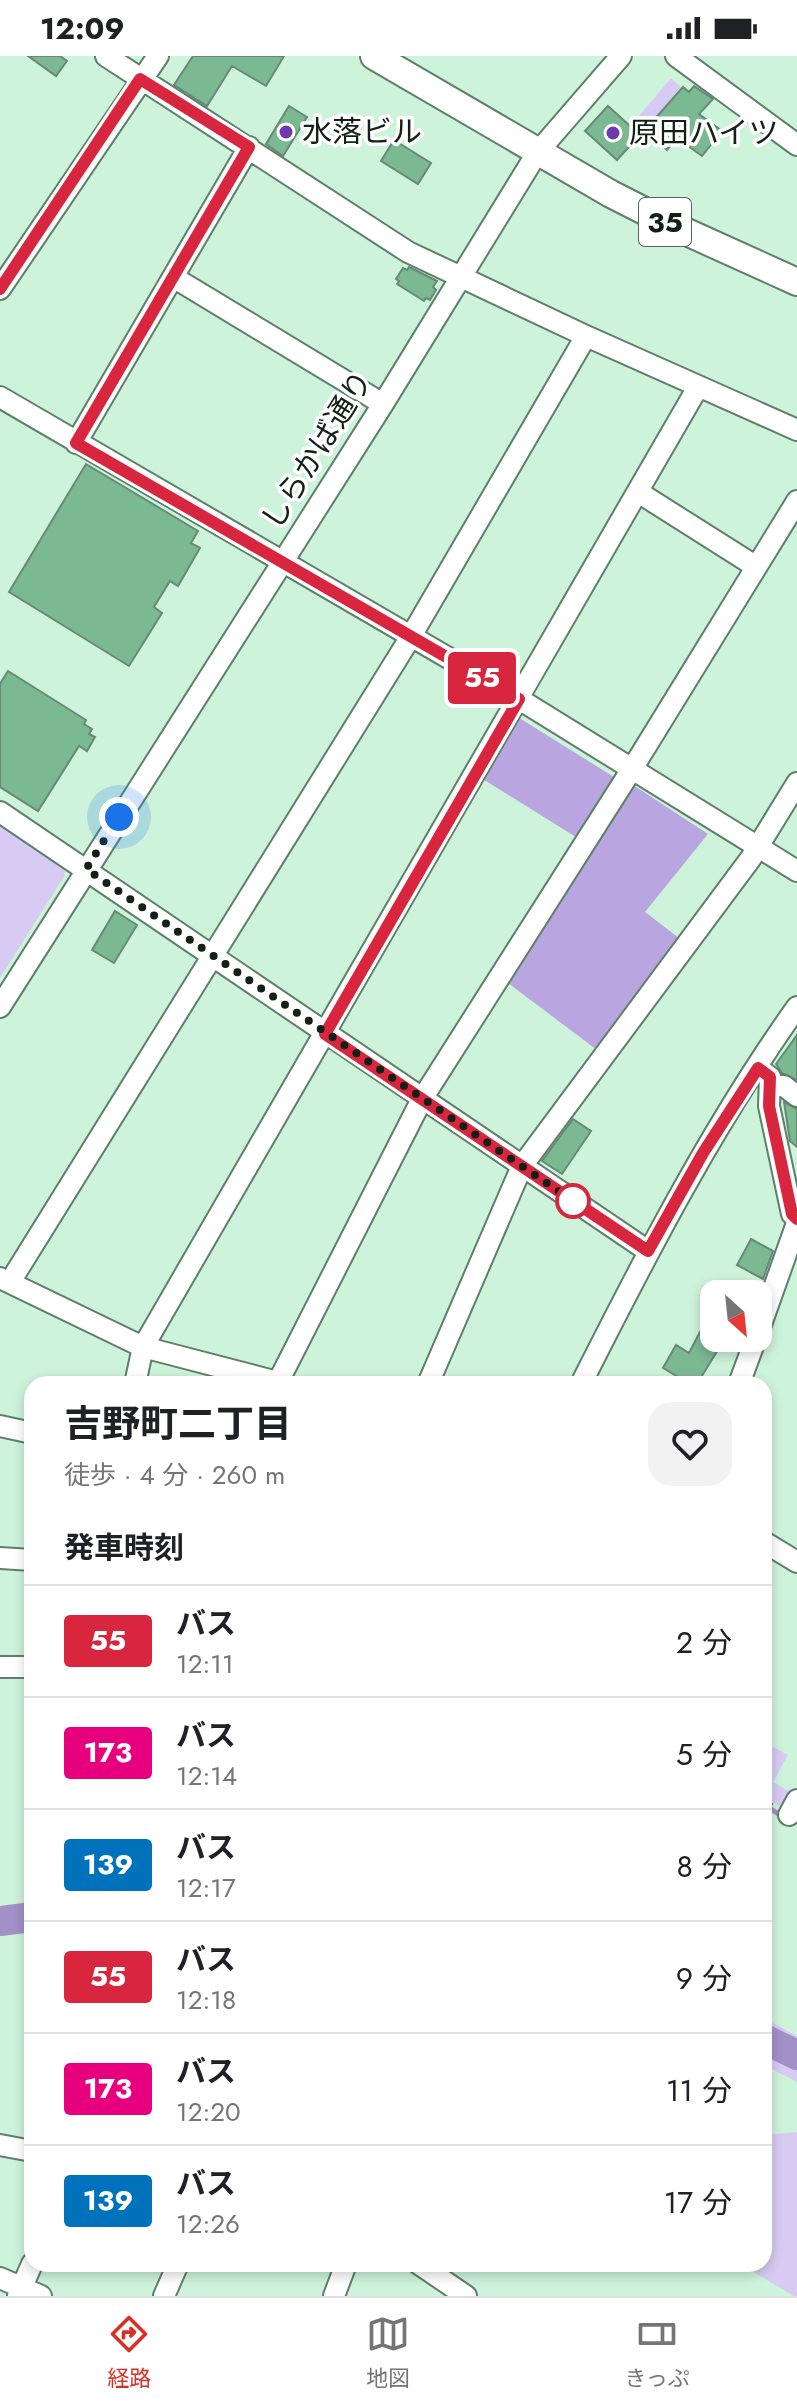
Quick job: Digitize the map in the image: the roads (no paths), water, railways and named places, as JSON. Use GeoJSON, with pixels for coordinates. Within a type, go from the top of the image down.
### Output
{"type":"FeatureCollection","features":[{"type":"Feature","properties":{"kind":"main road","name":"35"},"geometry":{"type":"LineString","coordinates":[[374,56],[537,153],[680,229],[797,282]]}},
{"type":"Feature","properties":{"kind":"street"},"geometry":{"type":"LineString","coordinates":[[106,56],[408,252],[797,430]]}},
{"type":"Feature","properties":{"kind":"street"},"geometry":{"type":"LineString","coordinates":[[0,289],[158,56]]}},
{"type":"Feature","properties":{"kind":"street","name":"しらかば通り"},"geometry":{"type":"LineString","coordinates":[[0,1007],[383,404],[537,153],[621,56]]}},
{"type":"Feature","properties":{"kind":"street"},"geometry":{"type":"LineString","coordinates":[[676,56],[797,145]]}},
{"type":"Feature","properties":{"kind":"street"},"geometry":{"type":"LineString","coordinates":[[76,443],[249,147]]}},
{"type":"Feature","properties":{"kind":"street"},"geometry":{"type":"LineString","coordinates":[[173,277],[383,404]]}},
{"type":"Feature","properties":{"kind":"street"},"geometry":{"type":"LineString","coordinates":[[253,1376],[143,1347],[5,1280],[212,957],[410,638],[586,336]]}},
{"type":"Feature","properties":{"kind":"street"},"geometry":{"type":"LineString","coordinates":[[137,1376],[143,1347],[698,387]]}},
{"type":"Feature","properties":{"kind":"street"},"geometry":{"type":"LineString","coordinates":[[0,397],[519,699],[797,871]]}},
{"type":"Feature","properties":{"kind":"street"},"geometry":{"type":"LineString","coordinates":[[638,492],[755,566]]}},
{"type":"Feature","properties":{"kind":"street"},"geometry":{"type":"LineString","coordinates":[[284,1376],[422,1099],[632,769],[797,501]]}},
{"type":"Feature","properties":{"kind":"street"},"geometry":{"type":"LineString","coordinates":[[431,1376],[522,1166],[758,847],[797,783]]}},
{"type":"Feature","properties":{"kind":"street"},"geometry":{"type":"LineString","coordinates":[[0,812],[648,1251]]}},
{"type":"Feature","properties":{"kind":"street"},"geometry":{"type":"LineString","coordinates":[[585,1376],[648,1251],[703,1153],[794,1019]]}},
{"type":"Feature","properties":{"kind":"street"},"geometry":{"type":"LineString","coordinates":[[758,1068],[770,1077],[769,1106],[792,1214],[797,1221],[794,1249],[772,1301]]}},
{"type":"Feature","properties":{"kind":"street"},"geometry":{"type":"LineString","coordinates":[[770,1086],[784,1086],[797,1096]]}},
{"type":"Feature","properties":{"kind":"street"},"geometry":{"type":"LineString","coordinates":[[742,1376],[751,1352]]}},
{"type":"Feature","properties":{"kind":"street"},"geometry":{"type":"LineString","coordinates":[[0,1426],[24,1431]]}},
{"type":"Feature","properties":{"kind":"street"},"geometry":{"type":"LineString","coordinates":[[772,1547],[797,1562]]}},
{"type":"Feature","properties":{"kind":"street"},"geometry":{"type":"LineString","coordinates":[[0,1558],[24,1560]]}},
{"type":"Feature","properties":{"kind":"street"},"geometry":{"type":"LineString","coordinates":[[0,1667],[24,1667]]}},
{"type":"Feature","properties":{"kind":"street"},"geometry":{"type":"LineString","coordinates":[[0,2145],[24,2150]]}},
{"type":"Feature","properties":{"kind":"street"},"geometry":{"type":"LineString","coordinates":[[20,2292],[29,2272]]}},
{"type":"Feature","properties":{"kind":"street"},"geometry":{"type":"LineString","coordinates":[[164,2296],[174,2272]]}},
{"type":"Feature","properties":{"kind":"street"},"geometry":{"type":"LineString","coordinates":[[334,2296],[343,2272]]}},
{"type":"Feature","properties":{"kind":"street"},"geometry":{"type":"LineString","coordinates":[[431,2272],[466,2296]]}},
{"type":"Feature","properties":{"kind":"street"},"geometry":{"type":"LineString","coordinates":[[0,2278],[20,2292],[41,2296]]}},
{"type":"Feature","properties":{"kind":"waterway"},"geometry":{"type":"LineString","coordinates":[[772,1810],[782,1816]]}},
{"type":"Feature","properties":{"kind":"waterway"},"geometry":{"type":"LineString","coordinates":[[0,1921],[24,1918]]}},
{"type":"Feature","properties":{"kind":"waterway"},"geometry":{"type":"LineString","coordinates":[[772,2043],[797,2055]]}},
{"type":"Feature","properties":{"kind":"place","name":"水落ビル"},"geometry":{"type":"Point","coordinates":[286,132]}},
{"type":"Feature","properties":{"kind":"place","name":"原田ハイツ"},"geometry":{"type":"Point","coordinates":[613,133]}}]}
